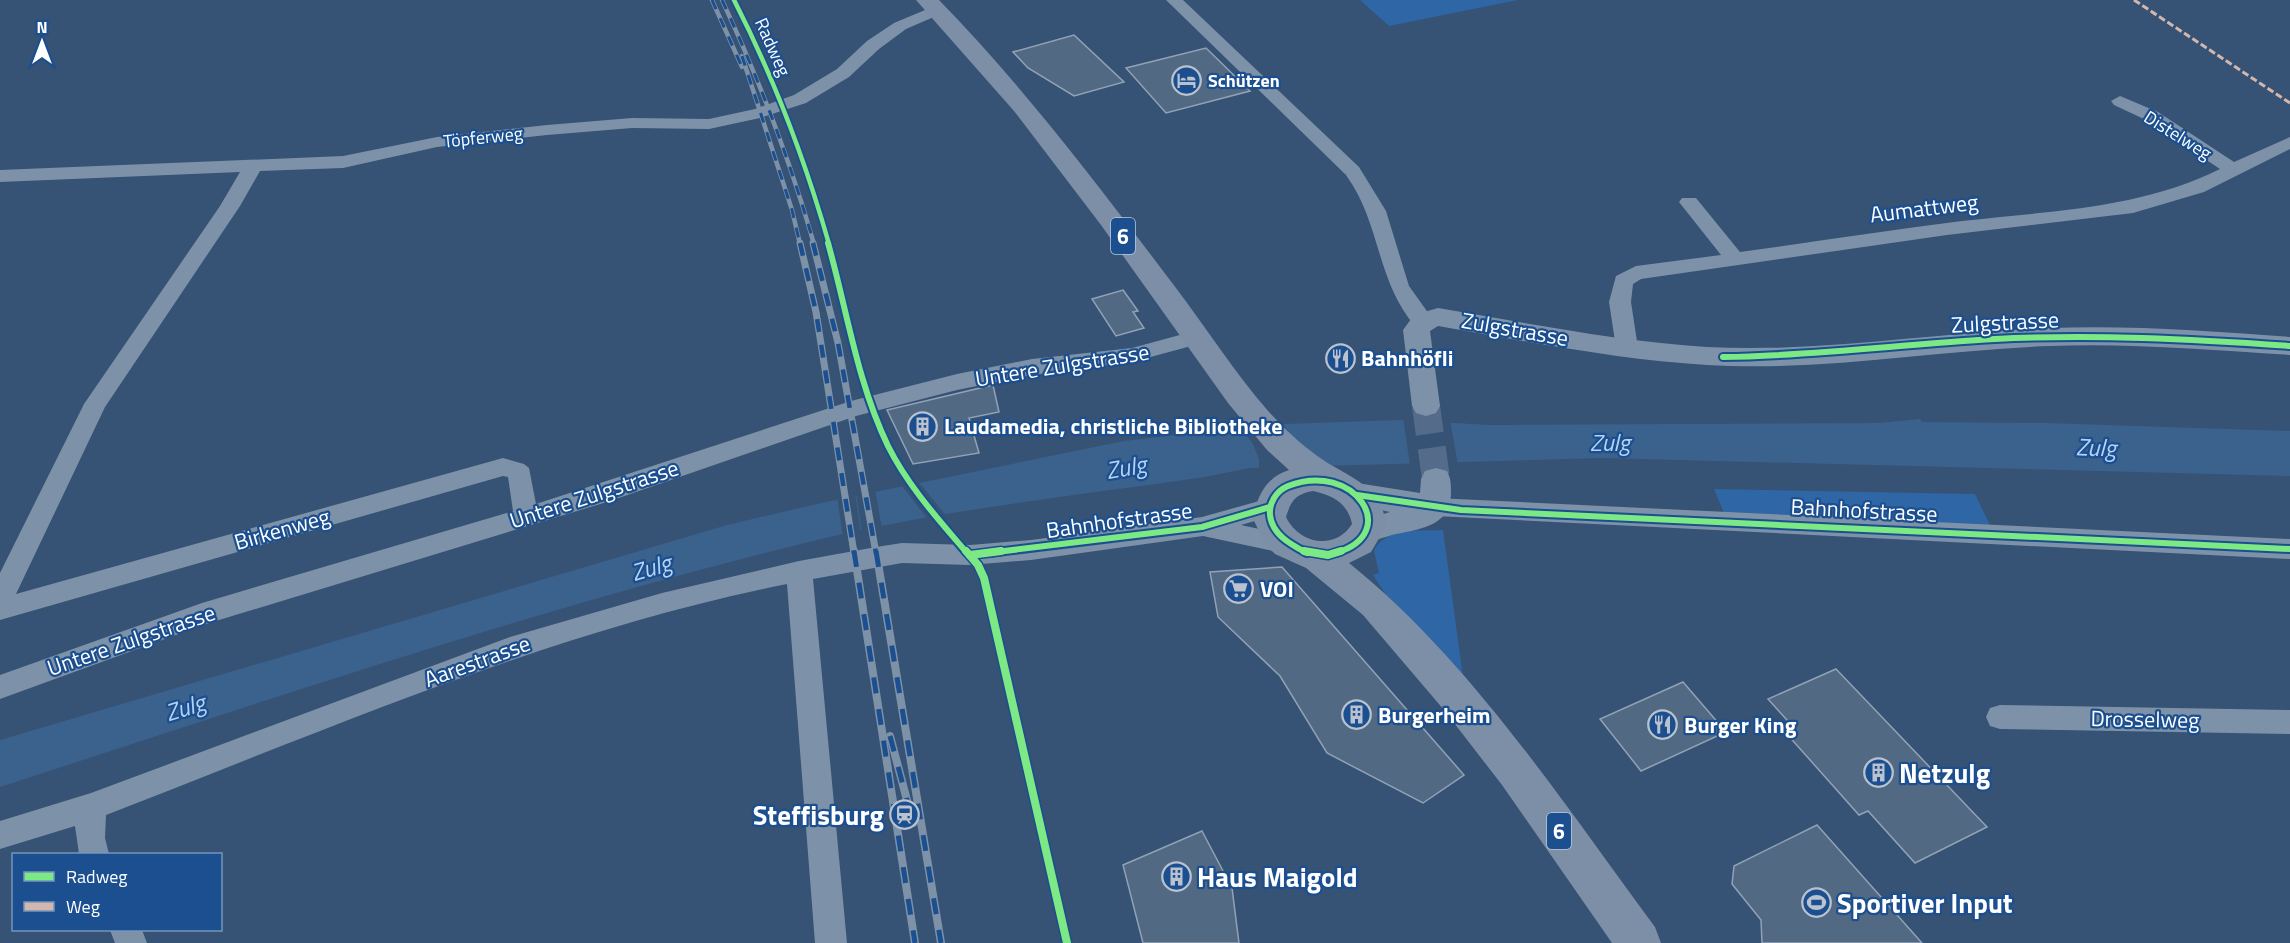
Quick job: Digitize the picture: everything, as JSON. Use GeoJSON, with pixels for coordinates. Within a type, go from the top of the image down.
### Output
{"type":"FeatureCollection","features":[{"type":"Feature","properties":{"kind":"main road","name":"6"},"geometry":{"type":"LineString","coordinates":[[932,5],[1035,121],[1261,423],[1322,478]]}},
{"type":"Feature","properties":{"kind":"main road","name":"6"},"geometry":{"type":"LineString","coordinates":[[1261,423],[1276,492]]}},
{"type":"Feature","properties":{"kind":"main road"},"geometry":{"type":"LineString","coordinates":[[1322,478],[1343,486],[1357,495],[1368,513],[1362,538],[1341,552],[1299,549],[1272,526],[1276,492],[1300,481],[1322,478]]}},
{"type":"Feature","properties":{"kind":"main road","name":"6"},"geometry":{"type":"LineString","coordinates":[[1362,538],[1360,563],[1376,605]]}},
{"type":"Feature","properties":{"kind":"main road","name":"6"},"geometry":{"type":"LineString","coordinates":[[1299,549],[1376,605],[1498,747],[1638,943]]}},
{"type":"Feature","properties":{"kind":"street"},"geometry":{"type":"LineString","coordinates":[[1174,0],[1340,157],[1359,180],[1379,218],[1402,297],[1423,321],[1415,335],[1426,406]]}},
{"type":"Feature","properties":{"kind":"street","name":"Töpferweg"},"geometry":{"type":"LineString","coordinates":[[0,176],[344,162],[437,142],[610,124],[699,125],[748,116],[791,103],[828,84],[885,36],[932,5]]}},
{"type":"Feature","properties":{"kind":"street","name":"Distelweg"},"geometry":{"type":"LineString","coordinates":[[2120,101],[2152,117],[2235,171]]}},
{"type":"Feature","properties":{"kind":"street","name":"Aumattweg"},"geometry":{"type":"LineString","coordinates":[[1627,348],[1620,302],[1621,285],[1625,278],[1643,271],[1947,229],[2109,211],[2178,195],[2235,171],[2290,142]]}},
{"type":"Feature","properties":{"kind":"street"},"geometry":{"type":"LineString","coordinates":[[0,599],[95,404],[230,206],[253,166]]}},
{"type":"Feature","properties":{"kind":"street"},"geometry":{"type":"LineString","coordinates":[[1689,202],[1734,258]]}},
{"type":"Feature","properties":{"kind":"street","name":"Zulgstrasse"},"geometry":{"type":"LineString","coordinates":[[1423,321],[1445,317],[1668,354],[1738,357],[2051,337],[2173,339],[2290,346]]}},
{"type":"Feature","properties":{"kind":"street","name":"Untere Zulgstrasse"},"geometry":{"type":"LineString","coordinates":[[0,687],[202,614],[526,517],[871,403],[1011,371],[1152,351],[1198,337]]}},
{"type":"Feature","properties":{"kind":"street","name":"Birkenweg"},"geometry":{"type":"LineString","coordinates":[[0,609],[494,468],[510,467],[520,474],[526,517]]}},
{"type":"Feature","properties":{"kind":"street","name":"Bahnhofstrasse"},"geometry":{"type":"LineString","coordinates":[[970,555],[1202,527],[1276,492]]}},
{"type":"Feature","properties":{"kind":"street"},"geometry":{"type":"LineString","coordinates":[[1357,495],[1436,493]]}},
{"type":"Feature","properties":{"kind":"street"},"geometry":{"type":"LineString","coordinates":[[1362,538],[1387,523],[1422,517],[1436,493]]}},
{"type":"Feature","properties":{"kind":"street","name":"Bahnhofstrasse"},"geometry":{"type":"LineString","coordinates":[[1436,493],[2290,549]]}},
{"type":"Feature","properties":{"kind":"street","name":"Bahnhofstrasse"},"geometry":{"type":"LineString","coordinates":[[1202,527],[1299,549]]}},
{"type":"Feature","properties":{"kind":"street","name":"Aarestrasse"},"geometry":{"type":"LineString","coordinates":[[0,835],[91,807],[529,642],[662,604],[799,571],[902,553],[970,555]]}},
{"type":"Feature","properties":{"kind":"street"},"geometry":{"type":"LineString","coordinates":[[799,571],[831,943]]}},
{"type":"Feature","properties":{"kind":"street","name":"Drosselweg"},"geometry":{"type":"LineString","coordinates":[[2000,717],[2290,722]]}},
{"type":"Feature","properties":{"kind":"street"},"geometry":{"type":"LineString","coordinates":[[91,807],[90,838],[94,853]]}},
{"type":"Feature","properties":{"kind":"shaded area"},"geometry":{"type":"Polygon","coordinates":[[[1360,0],[1518,0],[1389,26],[1360,0]]]}},
{"type":"Feature","properties":{"kind":"shaded area"},"geometry":{"type":"Polygon","coordinates":[[[1714,489],[1975,494],[1990,525],[1725,515],[1714,489]]]}},
{"type":"Feature","properties":{"kind":"shaded area"},"geometry":{"type":"Polygon","coordinates":[[[1443,530],[1463,677],[1386,595],[1373,575],[1379,573],[1374,551],[1386,538],[1404,532],[1443,530]]]}},
{"type":"Feature","properties":{"kind":"water","name":"Zulg"},"geometry":{"type":"Polygon","coordinates":[[[1920,419],[1922,422],[2047,423],[2290,431],[2290,476],[1602,458],[1250,468],[1205,477],[1019,503],[880,526],[728,562],[414,653],[0,787],[0,740],[727,525],[821,503],[1124,441],[1259,425],[1399,420],[1491,425],[1878,423],[1920,419]]]}},
{"type":"Feature","properties":{"kind":"pier"},"geometry":{"type":"Polygon","coordinates":[[[1403,417],[1450,420],[1458,465],[1410,465],[1403,417]]]}},
{"type":"Feature","properties":{"kind":"pier"},"geometry":{"type":"Polygon","coordinates":[[[1280,420],[1292,437],[1330,468],[1259,471],[1259,459],[1253,444],[1238,424],[1280,420]]]}},
{"type":"Feature","properties":{"kind":"pier"},"geometry":{"type":"Polygon","coordinates":[[[917,480],[948,518],[929,521],[900,483],[917,480]]]}},
{"type":"Feature","properties":{"kind":"pier"},"geometry":{"type":"Polygon","coordinates":[[[875,489],[882,529],[862,533],[856,492],[875,489]]]}},
{"type":"Feature","properties":{"kind":"pier"},"geometry":{"type":"Polygon","coordinates":[[[855,493],[861,534],[843,537],[837,496],[855,493]]]}},
{"type":"Feature","properties":{"kind":"building"},"geometry":{"type":"Polygon","coordinates":[[[1074,35],[1124,82],[1074,96],[1028,68],[1013,52],[1074,35]]]}},
{"type":"Feature","properties":{"kind":"building","name":"Schützen"},"geometry":{"type":"Polygon","coordinates":[[[1206,48],[1250,91],[1166,113],[1126,68],[1206,48]]]}},
{"type":"Feature","properties":{"kind":"building"},"geometry":{"type":"Polygon","coordinates":[[[1123,290],[1138,311],[1133,312],[1144,328],[1116,336],[1092,299],[1123,290]]]}},
{"type":"Feature","properties":{"kind":"building","name":"Laudamedia, christliche Bibliotheke"},"geometry":{"type":"Polygon","coordinates":[[[993,385],[999,412],[969,418],[979,453],[913,464],[887,410],[993,385]]]}},
{"type":"Feature","properties":{"kind":"building","name":"Burgerheim"},"geometry":{"type":"Polygon","coordinates":[[[1282,567],[1464,775],[1423,803],[1327,753],[1280,676],[1218,617],[1210,572],[1282,567]]]}},
{"type":"Feature","properties":{"kind":"building","name":"Netzulg"},"geometry":{"type":"Polygon","coordinates":[[[1836,669],[1987,827],[1915,863],[1868,811],[1859,815],[1786,733],[1795,729],[1768,699],[1836,669]]]}},
{"type":"Feature","properties":{"kind":"building","name":"Burger King"},"geometry":{"type":"Polygon","coordinates":[[[1683,682],[1726,732],[1641,771],[1600,719],[1683,682]]]}},
{"type":"Feature","properties":{"kind":"building","name":"Sportiver Input"},"geometry":{"type":"Polygon","coordinates":[[[1817,825],[1922,943],[1762,943],[1761,920],[1732,884],[1734,866],[1817,825]]]}},
{"type":"Feature","properties":{"kind":"building","name":"Haus Maigold"},"geometry":{"type":"Polygon","coordinates":[[[1202,831],[1232,888],[1239,943],[1143,943],[1123,865],[1202,831]]]}},
{"type":"Feature","properties":{"kind":"tunnel"},"geometry":{"type":"LineString","coordinates":[[1426,406],[1436,479]]}},
{"type":"Feature","properties":{"kind":"railway"},"geometry":{"type":"LineString","coordinates":[[712,0],[742,67]]}},
{"type":"Feature","properties":{"kind":"railway"},"geometry":{"type":"LineString","coordinates":[[722,0],[773,120],[814,244]]}},
{"type":"Feature","properties":{"kind":"railway"},"geometry":{"type":"LineString","coordinates":[[742,56],[792,210],[800,244]]}},
{"type":"Feature","properties":{"kind":"railway"},"geometry":{"type":"LineString","coordinates":[[800,243],[816,312],[854,553]]}},
{"type":"Feature","properties":{"kind":"railway"},"geometry":{"type":"LineString","coordinates":[[813,243],[838,343],[876,553]]}},
{"type":"Feature","properties":{"kind":"railway"},"geometry":{"type":"LineString","coordinates":[[854,551],[915,943]]}},
{"type":"Feature","properties":{"kind":"railway"},"geometry":{"type":"LineString","coordinates":[[876,551],[941,943]]}},
{"type":"Feature","properties":{"kind":"railway"},"geometry":{"type":"LineString","coordinates":[[890,736],[913,823]]}},
{"type":"Feature","properties":{"kind":"marked path"},"geometry":{"type":"LineString","coordinates":[[2134,0],[2290,103]]}},
{"type":"Feature","properties":{"kind":"cycle path","name":"Radweg"},"geometry":{"type":"LineString","coordinates":[[734,0],[765,63],[803,162],[834,263],[856,356],[878,424],[906,478],[978,565],[984,578],[1067,943]]}},
{"type":"Feature","properties":{"kind":"cycle path"},"geometry":{"type":"LineString","coordinates":[[1723,357],[1825,353],[1995,339],[2069,337],[2216,341],[2290,346]]}},
{"type":"Feature","properties":{"kind":"cycle path"},"geometry":{"type":"LineString","coordinates":[[1306,479],[1324,480],[1345,487],[1358,496],[1363,504],[1367,512],[1367,529],[1357,543],[1349,549],[1328,555],[1308,553],[1290,545],[1277,532],[1270,517],[1272,501],[1283,488],[1306,479]]}},
{"type":"Feature","properties":{"kind":"cycle path"},"geometry":{"type":"LineString","coordinates":[[1357,495],[1461,510],[2290,549]]}},
{"type":"Feature","properties":{"kind":"cycle path"},"geometry":{"type":"LineString","coordinates":[[970,555],[1202,527],[1270,507]]}},
{"type":"Feature","properties":{"kind":"place","name":"Schützen"},"geometry":{"type":"Point","coordinates":[1187,80]}},
{"type":"Feature","properties":{"kind":"place","name":"Bahnhöfli"},"geometry":{"type":"Point","coordinates":[1340,358]}},
{"type":"Feature","properties":{"kind":"place","name":"Laudamedia, christliche Bibliotheke"},"geometry":{"type":"Point","coordinates":[923,426]}},
{"type":"Feature","properties":{"kind":"place","name":"VOI"},"geometry":{"type":"Point","coordinates":[1239,589]}},
{"type":"Feature","properties":{"kind":"place","name":"Burgerheim"},"geometry":{"type":"Point","coordinates":[1357,715]}},
{"type":"Feature","properties":{"kind":"place","name":"Burger King"},"geometry":{"type":"Point","coordinates":[1663,725]}},
{"type":"Feature","properties":{"kind":"place","name":"Netzulg"},"geometry":{"type":"Point","coordinates":[1878,772]}},
{"type":"Feature","properties":{"kind":"place","name":"Steffisburg"},"geometry":{"type":"Point","coordinates":[905,814]}},
{"type":"Feature","properties":{"kind":"place","name":"Haus Maigold"},"geometry":{"type":"Point","coordinates":[1176,876]}},
{"type":"Feature","properties":{"kind":"place","name":"Sportiver Input"},"geometry":{"type":"Point","coordinates":[1816,902]}}]}
